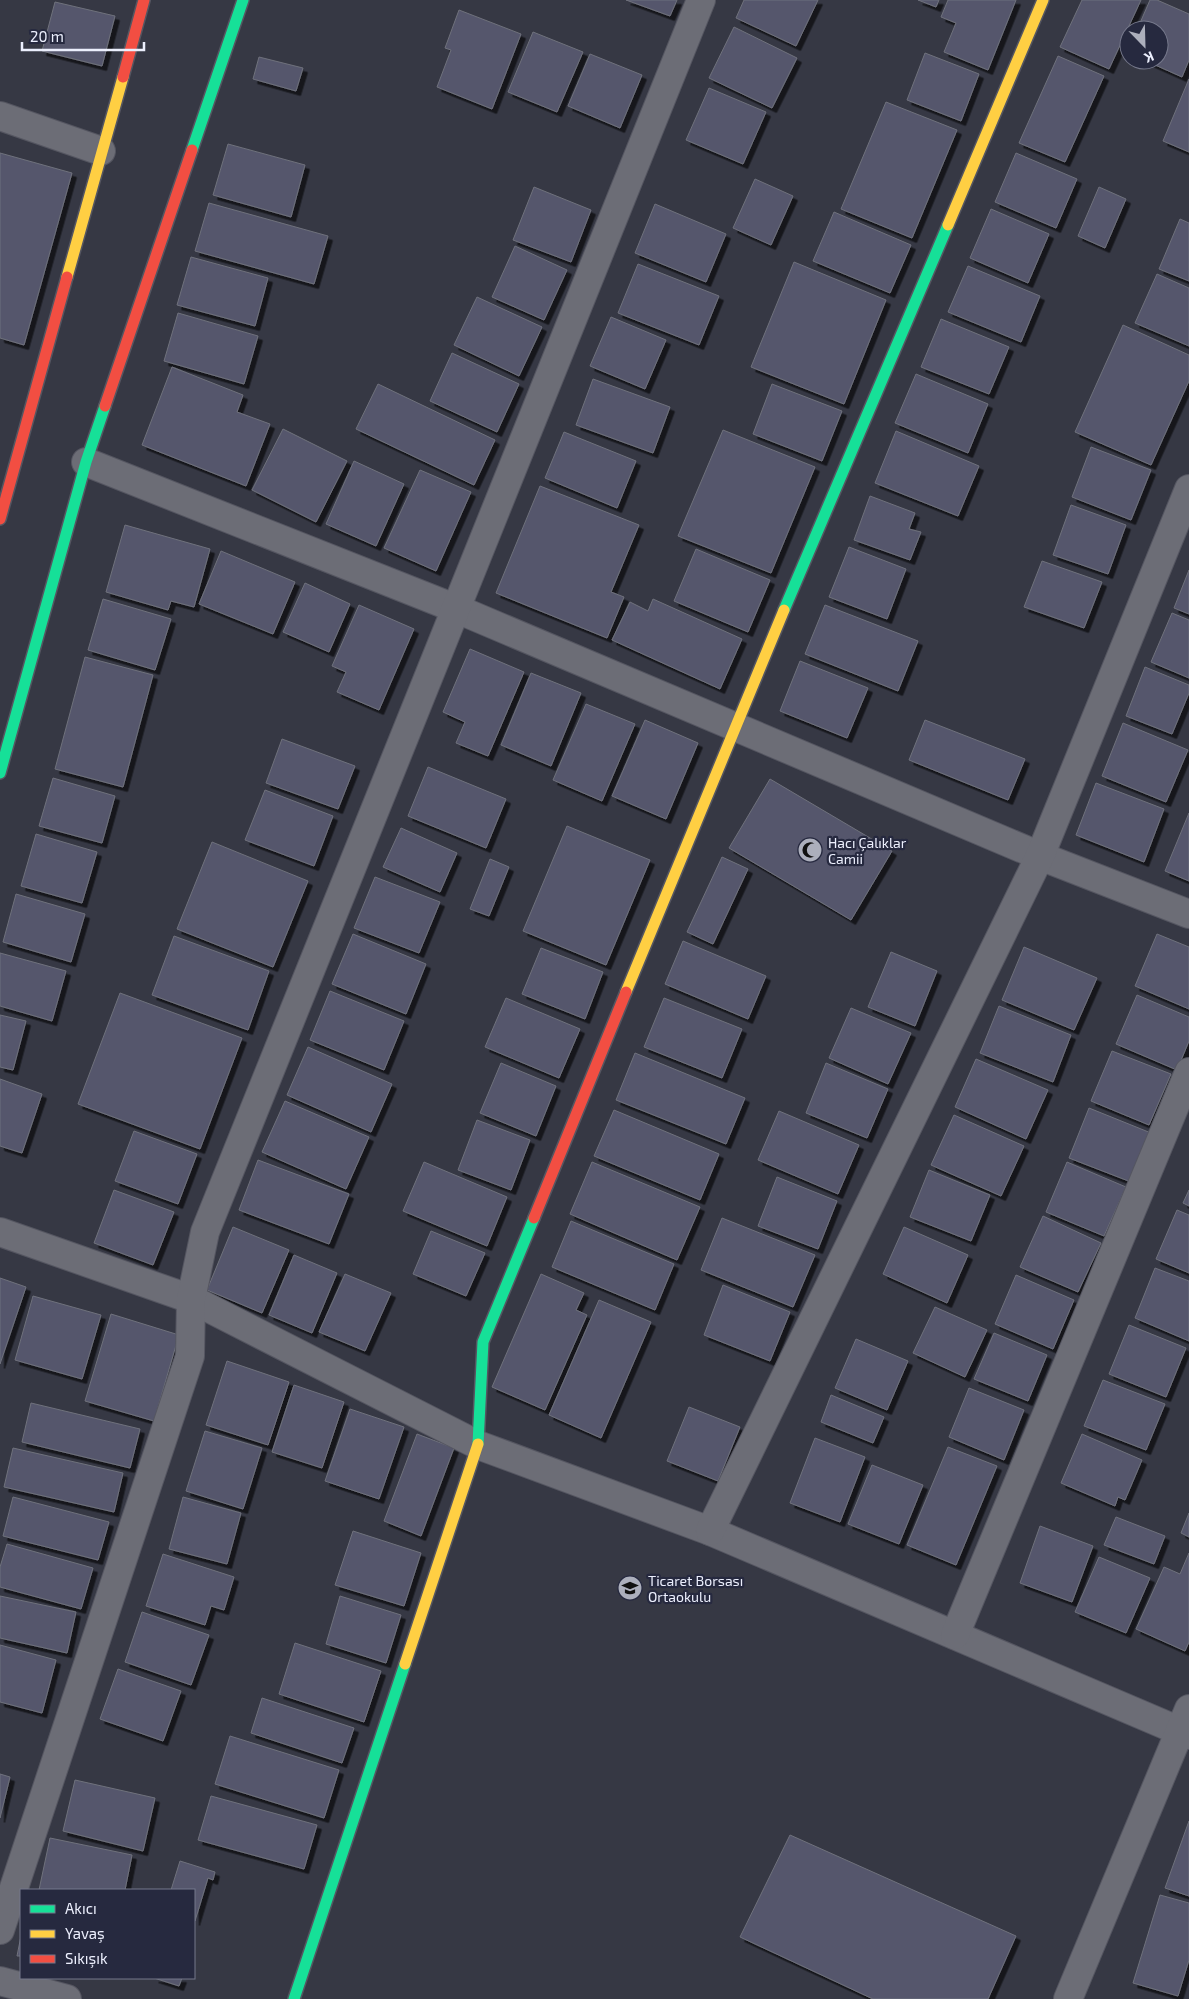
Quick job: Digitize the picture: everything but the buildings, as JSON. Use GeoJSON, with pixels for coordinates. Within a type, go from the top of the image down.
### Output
{"type":"FeatureCollection","features":[{"type":"Feature","properties":{"kind":"street"},"geometry":{"type":"LineString","coordinates":[[0,519],[144,0]]}},
{"type":"Feature","properties":{"kind":"street"},"geometry":{"type":"LineString","coordinates":[[0,773],[86,462],[243,0]]}},
{"type":"Feature","properties":{"kind":"street"},"geometry":{"type":"LineString","coordinates":[[0,1930],[190,1356],[191,1300],[206,1232],[701,0]]}},
{"type":"Feature","properties":{"kind":"street"},"geometry":{"type":"LineString","coordinates":[[294,1999],[478,1445],[483,1342],[735,726],[1043,0]]}},
{"type":"Feature","properties":{"kind":"street"},"geometry":{"type":"LineString","coordinates":[[0,116],[101,151]]}},
{"type":"Feature","properties":{"kind":"street"},"geometry":{"type":"LineString","coordinates":[[86,462],[457,609],[1040,856],[1189,914]]}},
{"type":"Feature","properties":{"kind":"street"},"geometry":{"type":"LineString","coordinates":[[710,1531],[1040,856],[1189,489]]}},
{"type":"Feature","properties":{"kind":"street"},"geometry":{"type":"LineString","coordinates":[[955,1634],[1189,1072]]}},
{"type":"Feature","properties":{"kind":"street"},"geometry":{"type":"LineString","coordinates":[[0,1232],[191,1300],[478,1445],[710,1531],[955,1634],[1186,1725],[1076,1997]]}},
{"type":"Feature","properties":{"kind":"street"},"geometry":{"type":"LineString","coordinates":[[0,1981],[68,1999]]}},
{"type":"Feature","properties":{"kind":"traffic: fast"},"geometry":{"type":"LineString","coordinates":[[192,150],[243,0]]}},
{"type":"Feature","properties":{"kind":"traffic: fast"},"geometry":{"type":"LineString","coordinates":[[784,610],[948,225]]}},
{"type":"Feature","properties":{"kind":"traffic: fast"},"geometry":{"type":"LineString","coordinates":[[0,773],[86,462],[105,406]]}},
{"type":"Feature","properties":{"kind":"traffic: fast"},"geometry":{"type":"LineString","coordinates":[[478,1444],[483,1342],[534,1218]]}},
{"type":"Feature","properties":{"kind":"traffic: fast"},"geometry":{"type":"LineString","coordinates":[[294,1999],[405,1664]]}},
{"type":"Feature","properties":{"kind":"traffic: slow"},"geometry":{"type":"LineString","coordinates":[[948,225],[1043,0]]}},
{"type":"Feature","properties":{"kind":"traffic: slow"},"geometry":{"type":"LineString","coordinates":[[67,277],[123,77]]}},
{"type":"Feature","properties":{"kind":"traffic: slow"},"geometry":{"type":"LineString","coordinates":[[626,992],[784,610]]}},
{"type":"Feature","properties":{"kind":"traffic: slow"},"geometry":{"type":"LineString","coordinates":[[405,1664],[478,1444]]}},
{"type":"Feature","properties":{"kind":"traffic: jam"},"geometry":{"type":"LineString","coordinates":[[123,77],[144,0]]}},
{"type":"Feature","properties":{"kind":"traffic: jam"},"geometry":{"type":"LineString","coordinates":[[105,406],[192,150]]}},
{"type":"Feature","properties":{"kind":"traffic: jam"},"geometry":{"type":"LineString","coordinates":[[0,519],[67,277]]}},
{"type":"Feature","properties":{"kind":"traffic: jam"},"geometry":{"type":"LineString","coordinates":[[534,1218],[626,992]]}},
{"type":"Feature","properties":{"kind":"place","name":"Hacı Çalıklar Camii"},"geometry":{"type":"Point","coordinates":[810,850]}},
{"type":"Feature","properties":{"kind":"place","name":"Ticaret Borsası Ortaokulu"},"geometry":{"type":"Point","coordinates":[630,1588]}}]}
